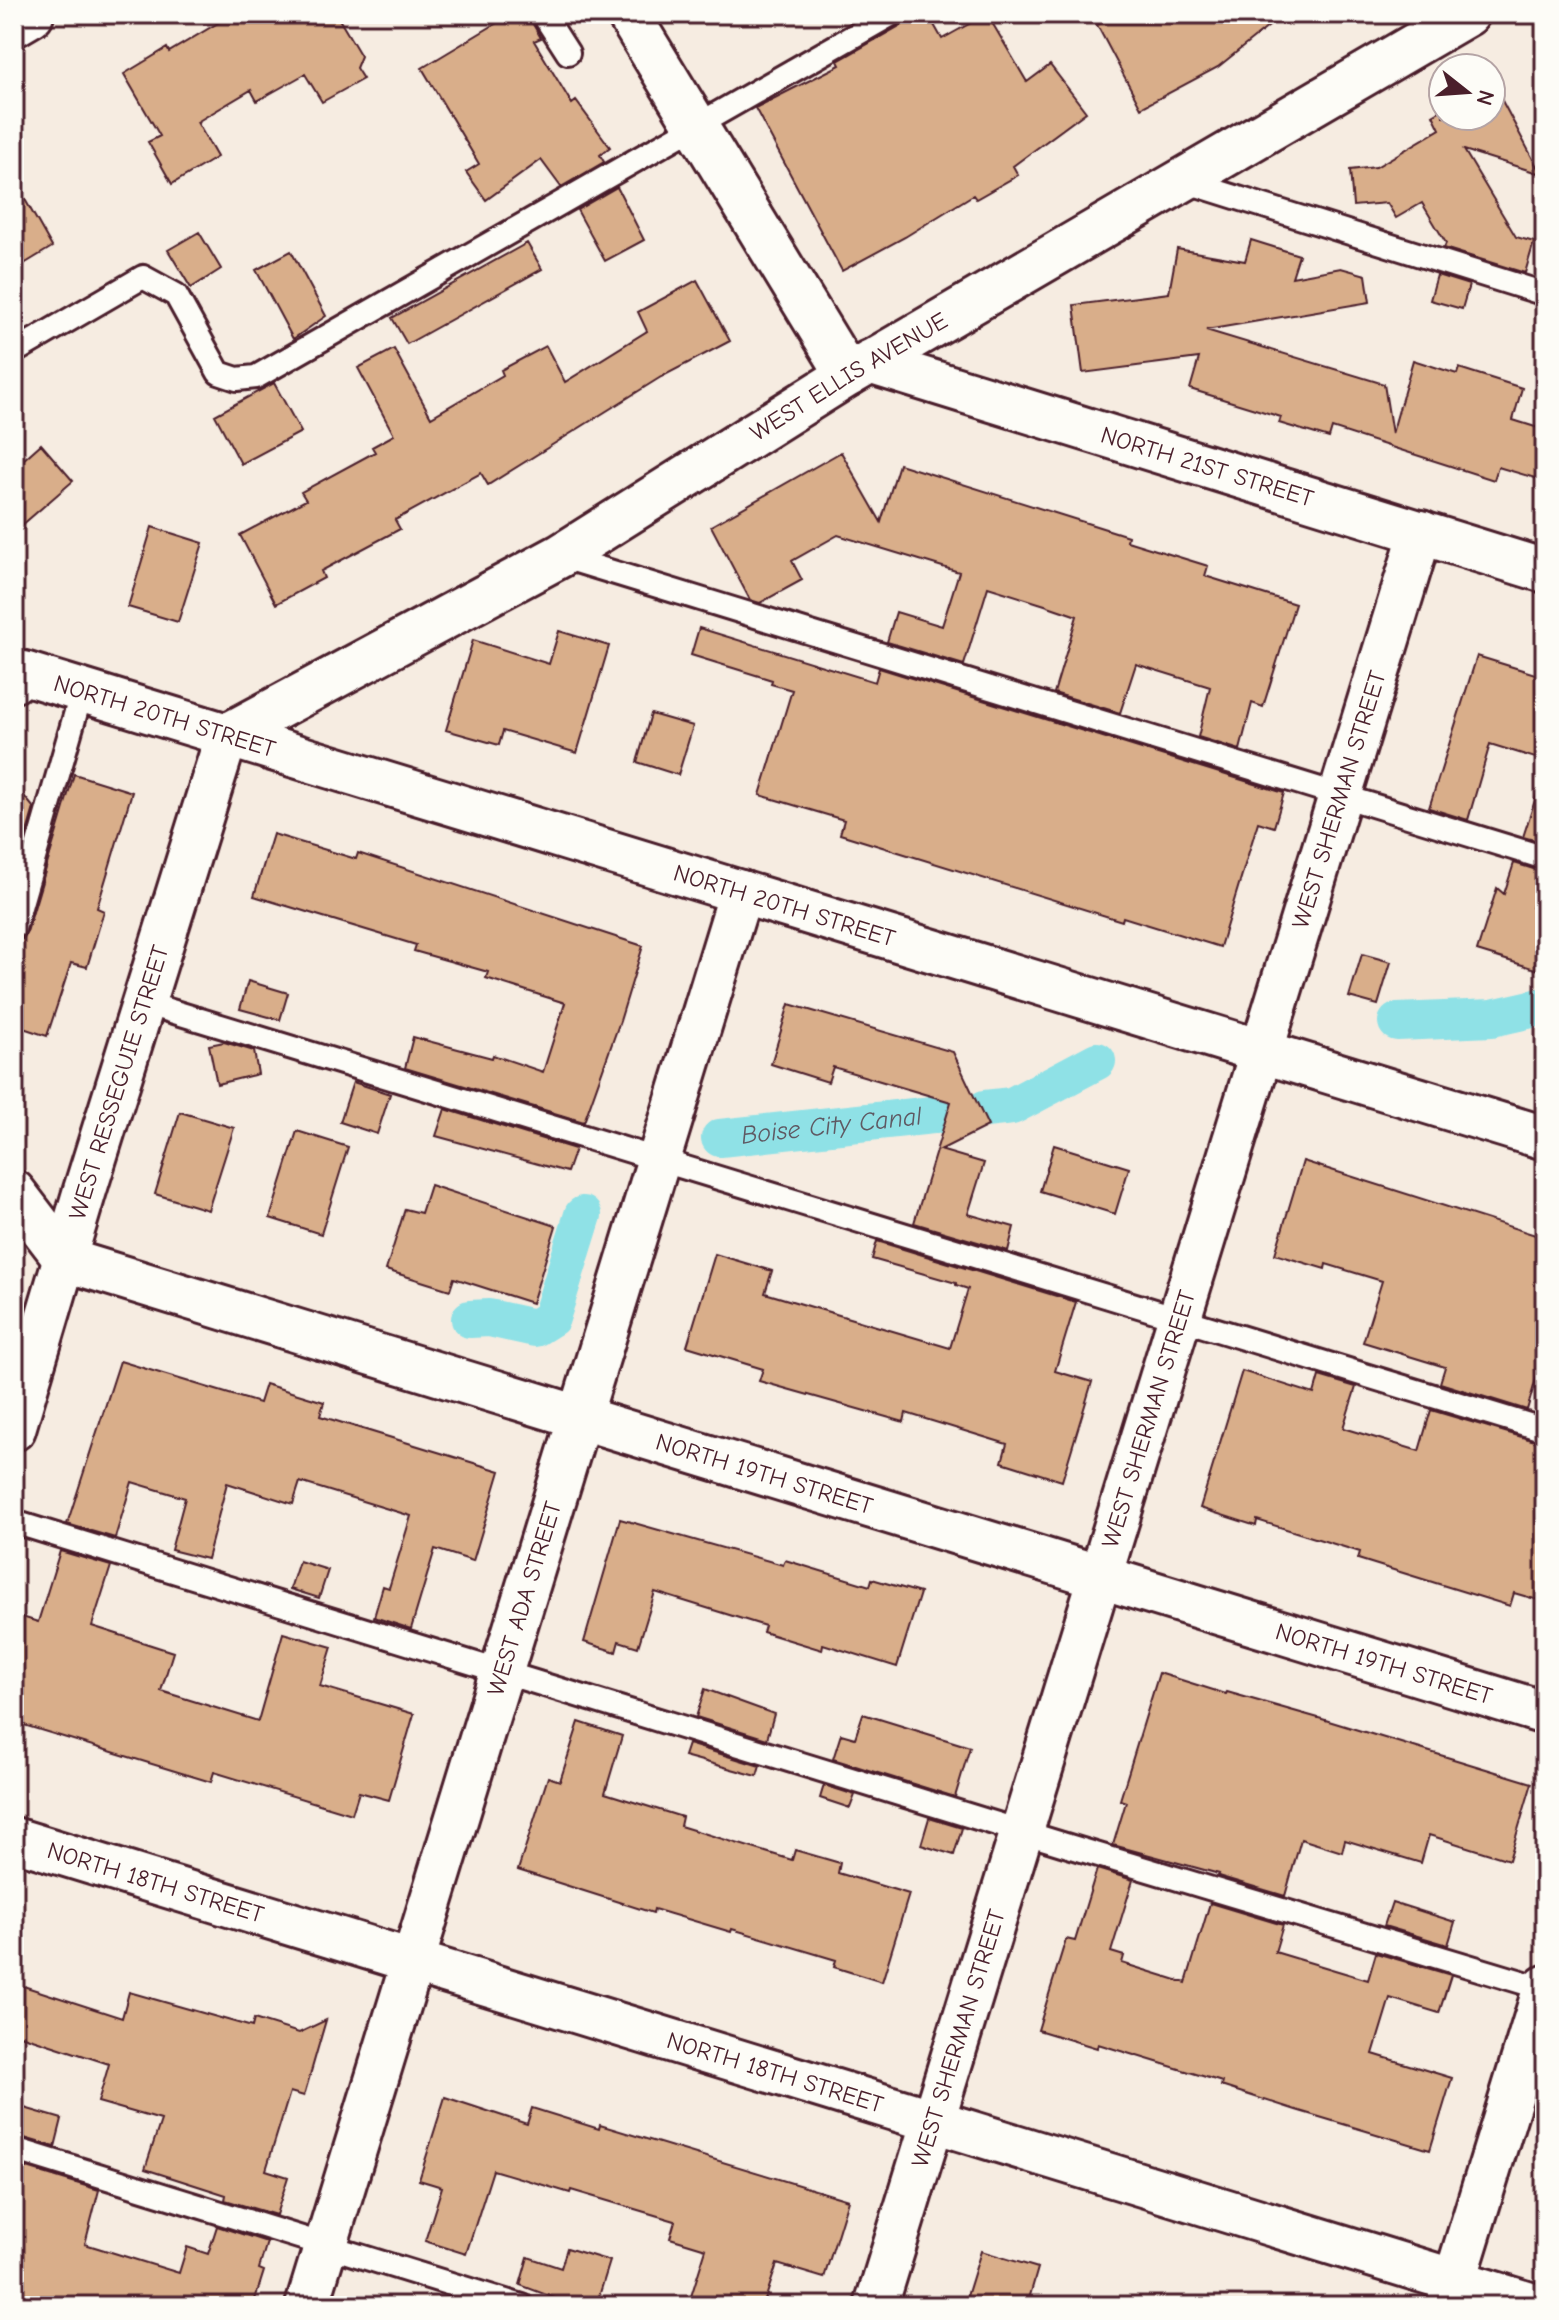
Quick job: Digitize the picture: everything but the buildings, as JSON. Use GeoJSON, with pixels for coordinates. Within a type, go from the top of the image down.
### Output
{"type":"FeatureCollection","features":[{"type":"Feature","properties":{"kind":"main road"},"geometry":{"type":"LineString","coordinates":[[14,24],[31,14]]}},
{"type":"Feature","properties":{"kind":"street"},"geometry":{"type":"LineString","coordinates":[[628,14],[696,126],[858,368]]}},
{"type":"Feature","properties":{"kind":"street","name":"WEST ELLIS AVENUE"},"geometry":{"type":"LineString","coordinates":[[227,735],[560,556],[858,368],[1468,14]]}},
{"type":"Feature","properties":{"kind":"street","name":"NORTH 21ST STREET"},"geometry":{"type":"LineString","coordinates":[[858,368],[1545,571]]}},
{"type":"Feature","properties":{"kind":"street","name":"WEST SHERMAN STREET"},"geometry":{"type":"LineString","coordinates":[[876,2306],[1421,532]]}},
{"type":"Feature","properties":{"kind":"street","name":"NORTH 20TH STREET"},"geometry":{"type":"LineString","coordinates":[[19,677],[82,691],[1545,1138]]}},
{"type":"Feature","properties":{"kind":"street","name":"WEST RESSEGUIE STREET"},"geometry":{"type":"LineString","coordinates":[[14,1429],[227,735]]}},
{"type":"Feature","properties":{"kind":"street","name":"WEST ADA STREET"},"geometry":{"type":"LineString","coordinates":[[307,2306],[741,892]]}},
{"type":"Feature","properties":{"kind":"street"},"geometry":{"type":"LineString","coordinates":[[14,1192],[66,1260]]}},
{"type":"Feature","properties":{"kind":"street","name":"NORTH 19TH STREET"},"geometry":{"type":"LineString","coordinates":[[66,1260],[1545,1713]]}},
{"type":"Feature","properties":{"kind":"street","name":"NORTH 18TH STREET"},"geometry":{"type":"LineString","coordinates":[[14,1839],[932,2121],[1451,2293],[1537,2306]]}},
{"type":"Feature","properties":{"kind":"street"},"geometry":{"type":"LineString","coordinates":[[1451,2293],[1545,1988]]}},
{"type":"Feature","properties":{"kind":"lane"},"geometry":{"type":"LineString","coordinates":[[543,14],[568,53]]}},
{"type":"Feature","properties":{"kind":"lane"},"geometry":{"type":"LineString","coordinates":[[14,352],[143,277],[176,295],[219,373],[237,379],[256,377],[892,14]]}},
{"type":"Feature","properties":{"kind":"lane"},"geometry":{"type":"LineString","coordinates":[[1184,181],[1545,294]]}},
{"type":"Feature","properties":{"kind":"lane"},"geometry":{"type":"LineString","coordinates":[[560,556],[1545,858]]}},
{"type":"Feature","properties":{"kind":"lane"},"geometry":{"type":"LineString","coordinates":[[14,928],[82,691]]}},
{"type":"Feature","properties":{"kind":"lane"},"geometry":{"type":"LineString","coordinates":[[145,1003],[1545,1430]]}},
{"type":"Feature","properties":{"kind":"lane"},"geometry":{"type":"LineString","coordinates":[[14,1522],[1545,1988]]}},
{"type":"Feature","properties":{"kind":"lane"},"geometry":{"type":"LineString","coordinates":[[14,2149],[522,2306]]}},
{"type":"Feature","properties":{"kind":"waterway","name":"Boise City Canal"},"geometry":{"type":"LineString","coordinates":[[1397,1022],[1492,1018],[1545,1006]]}},
{"type":"Feature","properties":{"kind":"waterway","name":"Boise City Canal"},"geometry":{"type":"LineString","coordinates":[[985,1109],[1012,1106],[1097,1061]]}},
{"type":"Feature","properties":{"kind":"waterway","name":"Boise City Canal"},"geometry":{"type":"LineString","coordinates":[[720,1138],[942,1114]]}},
{"type":"Feature","properties":{"kind":"waterway","name":"Boise City Canal"},"geometry":{"type":"LineString","coordinates":[[470,1319],[489,1318],[535,1328],[551,1318],[583,1215]]}}]}
